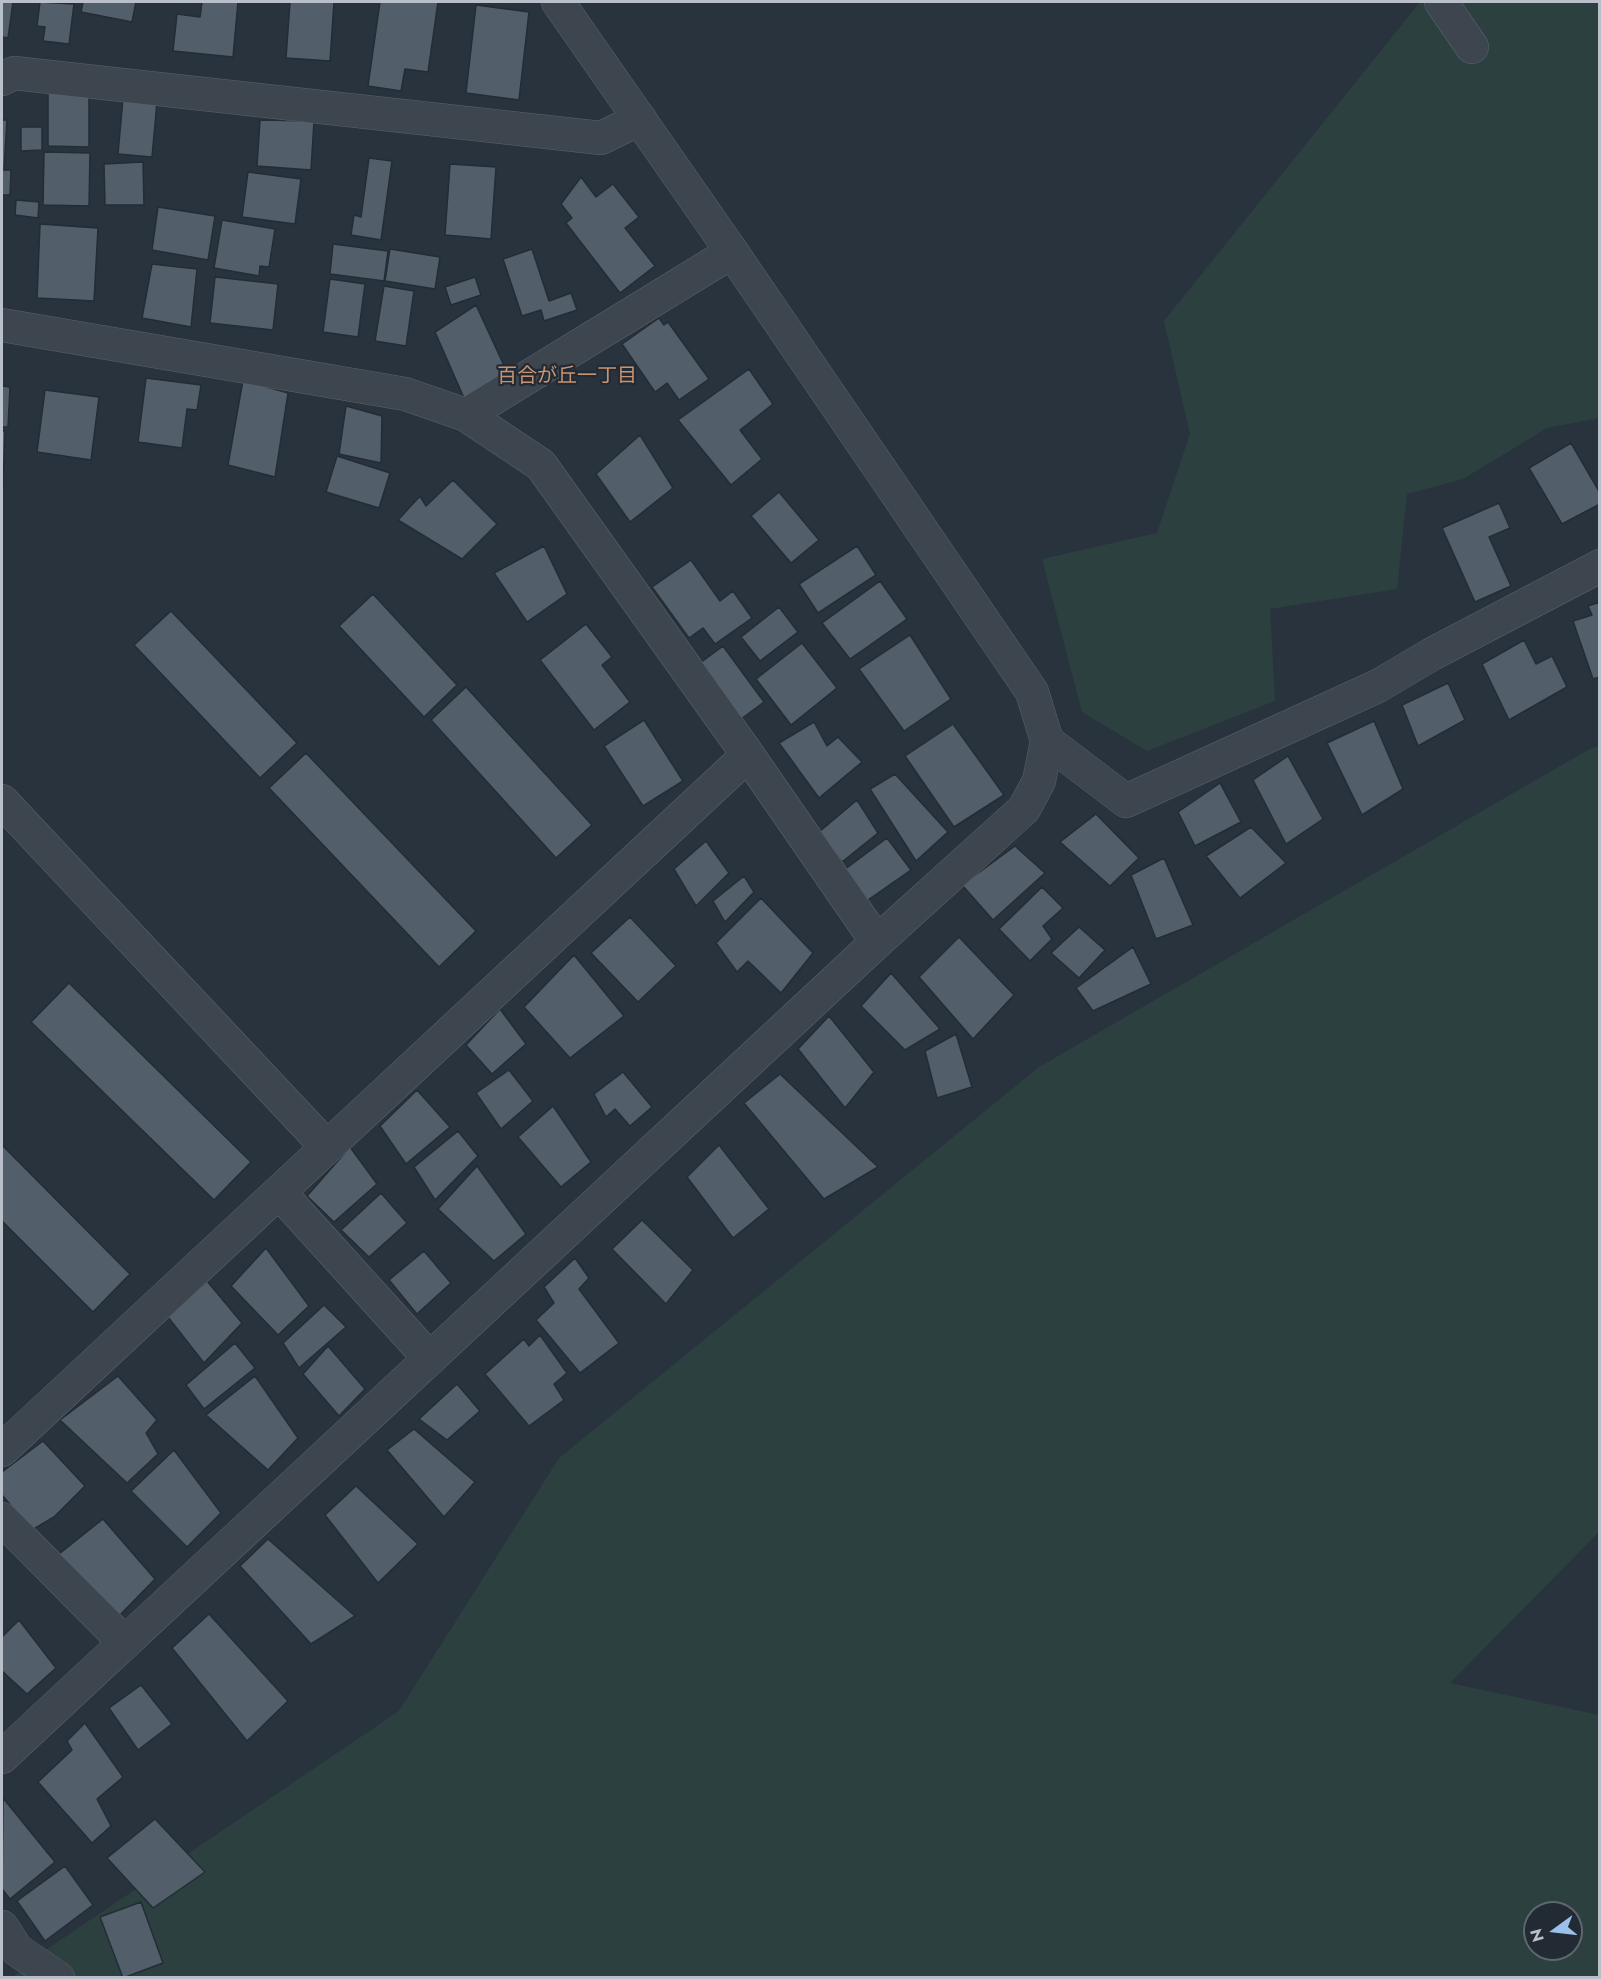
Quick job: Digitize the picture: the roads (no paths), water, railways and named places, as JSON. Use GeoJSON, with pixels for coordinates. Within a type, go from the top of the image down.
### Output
{"type":"FeatureCollection","features":[{"type":"Feature","properties":{"kind":"street"},"geometry":{"type":"LineString","coordinates":[[2,1757],[877,942],[1024,809],[1039,781],[1047,741],[1032,692],[732,252],[558,2]]}},
{"type":"Feature","properties":{"kind":"street"},"geometry":{"type":"LineString","coordinates":[[1441,2],[1472,47]]}},
{"type":"Feature","properties":{"kind":"street"},"geometry":{"type":"LineString","coordinates":[[2,79],[14,73],[601,138],[640,119]]}},
{"type":"Feature","properties":{"kind":"street"},"geometry":{"type":"LineString","coordinates":[[465,415],[732,252]]}},
{"type":"Feature","properties":{"kind":"street"},"geometry":{"type":"LineString","coordinates":[[2,325],[405,394],[465,415],[541,465],[748,755],[877,942]]}},
{"type":"Feature","properties":{"kind":"street"},"geometry":{"type":"LineString","coordinates":[[1047,741],[1126,801],[1378,686],[1432,654],[1599,566]]}},
{"type":"Feature","properties":{"kind":"street"},"geometry":{"type":"LineString","coordinates":[[2,1450],[748,755]]}},
{"type":"Feature","properties":{"kind":"street"},"geometry":{"type":"LineString","coordinates":[[2,801],[327,1147]]}},
{"type":"Feature","properties":{"kind":"street"},"geometry":{"type":"LineString","coordinates":[[279,1192],[430,1359]]}},
{"type":"Feature","properties":{"kind":"street"},"geometry":{"type":"LineString","coordinates":[[2,1519],[125,1643]]}},
{"type":"Feature","properties":{"kind":"street"},"geometry":{"type":"LineString","coordinates":[[2,1926],[17,1950],[58,1977]]}},
{"type":"Feature","properties":{"kind":"district","name":"百合が丘一丁目"},"geometry":{"type":"Point","coordinates":[567,377]}}]}
